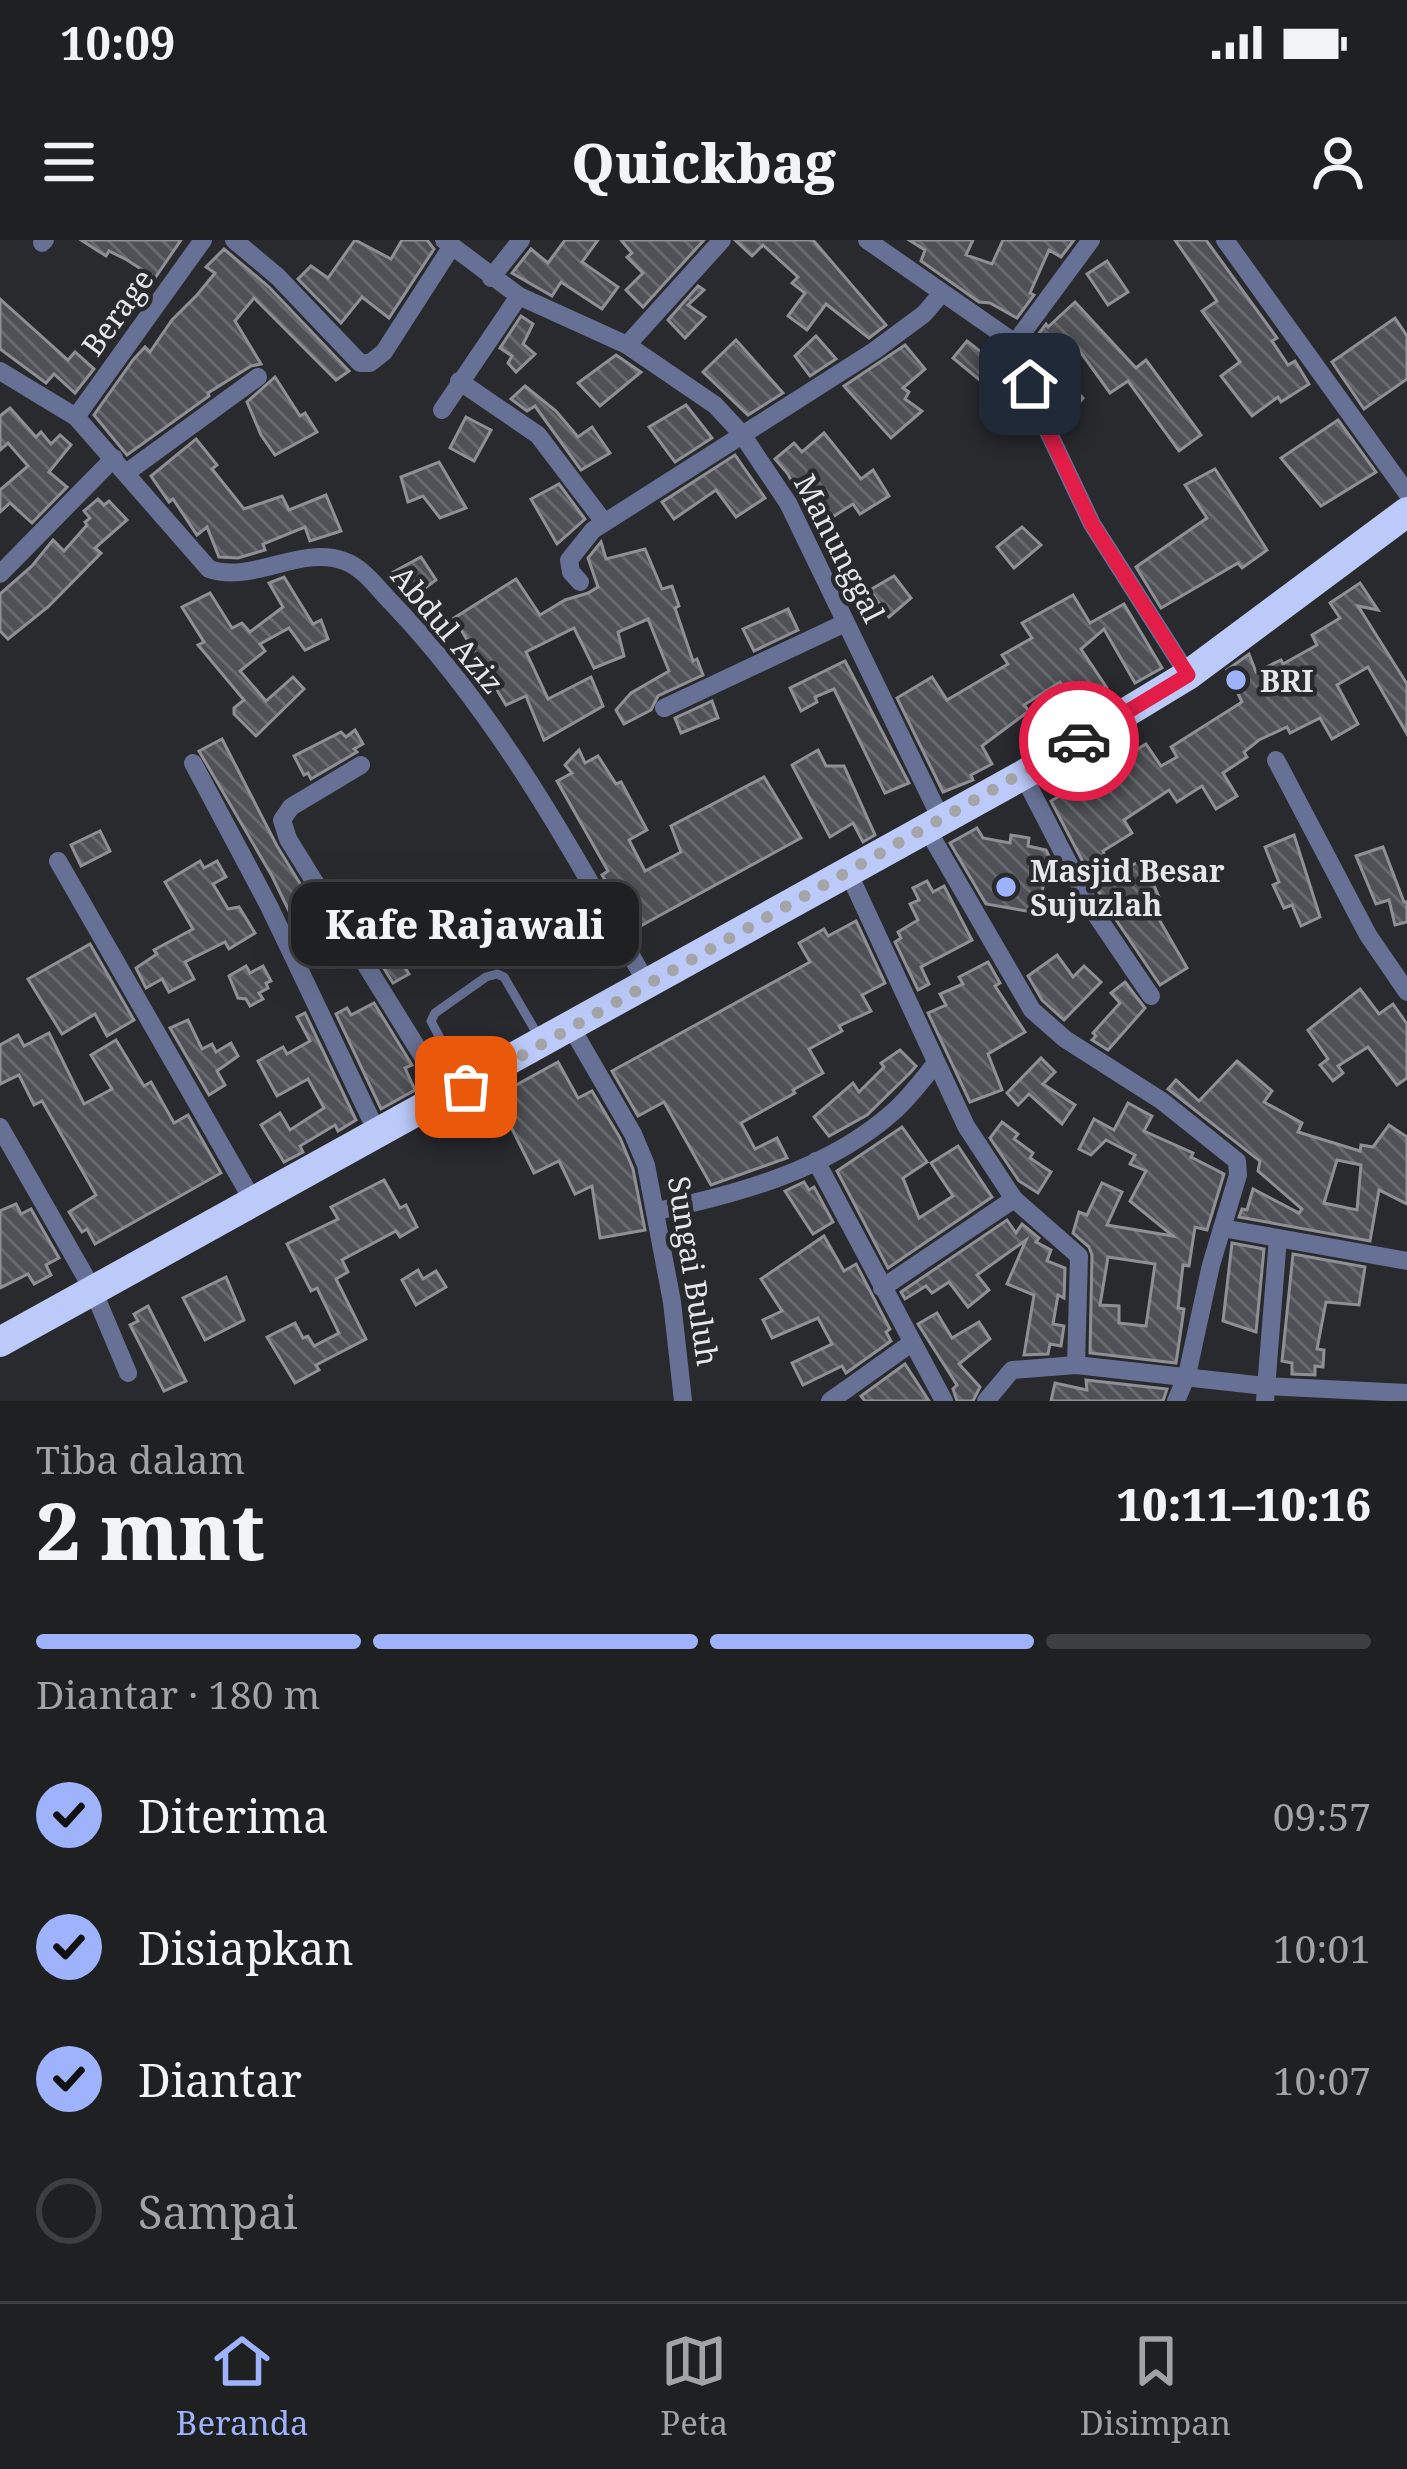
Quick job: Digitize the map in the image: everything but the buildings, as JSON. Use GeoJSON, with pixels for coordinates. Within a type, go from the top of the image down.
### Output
{"type":"FeatureCollection","features":[{"type":"Feature","properties":{"kind":"highway"},"geometry":{"type":"LineString","coordinates":[[0,1342],[1023,775],[1188,675],[1407,512]]}},
{"type":"Feature","properties":{"kind":"street","name":"Berage"},"geometry":{"type":"LineString","coordinates":[[76,417],[203,240]]}},
{"type":"Feature","properties":{"kind":"street"},"geometry":{"type":"LineString","coordinates":[[233,240],[278,278],[360,363],[370,363],[384,352],[448,243]]}},
{"type":"Feature","properties":{"kind":"street"},"geometry":{"type":"LineString","coordinates":[[491,278],[521,240]]}},
{"type":"Feature","properties":{"kind":"street"},"geometry":{"type":"LineString","coordinates":[[627,345],[722,240]]}},
{"type":"Feature","properties":{"kind":"street"},"geometry":{"type":"LineString","coordinates":[[867,240],[1016,344],[1045,425],[1092,524],[1188,675]]}},
{"type":"Feature","properties":{"kind":"street"},"geometry":{"type":"LineString","coordinates":[[1016,344],[1091,240]]}},
{"type":"Feature","properties":{"kind":"street"},"geometry":{"type":"LineString","coordinates":[[1226,240],[1407,493]]}},
{"type":"Feature","properties":{"kind":"street","name":"Manunggal"},"geometry":{"type":"LineString","coordinates":[[448,243],[519,296],[627,345],[715,405],[741,433],[788,503],[935,825],[1032,1010],[1065,1039],[1162,1101],[1234,1156],[1238,1175],[1222,1228]]}},
{"type":"Feature","properties":{"kind":"street"},"geometry":{"type":"LineString","coordinates":[[580,582],[569,560],[581,541],[604,522],[874,351],[924,314],[943,293]]}},
{"type":"Feature","properties":{"kind":"street"},"geometry":{"type":"LineString","coordinates":[[442,410],[519,296]]}},
{"type":"Feature","properties":{"kind":"street","name":"Abdul Aziz"},"geometry":{"type":"LineString","coordinates":[[3,377],[76,417],[209,568],[227,573],[319,559],[358,568],[422,634],[538,794],[647,984]]}},
{"type":"Feature","properties":{"kind":"street"},"geometry":{"type":"LineString","coordinates":[[0,574],[120,466],[258,377]]}},
{"type":"Feature","properties":{"kind":"street"},"geometry":{"type":"LineString","coordinates":[[459,380],[538,435],[604,522]]}},
{"type":"Feature","properties":{"kind":"street"},"geometry":{"type":"LineString","coordinates":[[664,708],[845,623]]}},
{"type":"Feature","properties":{"kind":"street"},"geometry":{"type":"LineString","coordinates":[[1276,760],[1358,918],[1407,992]]}},
{"type":"Feature","properties":{"kind":"street"},"geometry":{"type":"LineString","coordinates":[[194,764],[377,1132]]}},
{"type":"Feature","properties":{"kind":"street"},"geometry":{"type":"LineString","coordinates":[[361,765],[291,807],[282,820],[288,839],[456,1091]]}},
{"type":"Feature","properties":{"kind":"street"},"geometry":{"type":"LineString","coordinates":[[1023,775],[1092,909],[1151,996]]}},
{"type":"Feature","properties":{"kind":"street"},"geometry":{"type":"LineString","coordinates":[[58,861],[252,1199]]}},
{"type":"Feature","properties":{"kind":"street"},"geometry":{"type":"LineString","coordinates":[[849,874],[966,1126],[1014,1199],[1079,1256],[1076,1365]]}},
{"type":"Feature","properties":{"kind":"street","name":"Sungai Buluh"},"geometry":{"type":"LineString","coordinates":[[571,1027],[638,1143],[657,1211],[683,1401]]}},
{"type":"Feature","properties":{"kind":"street"},"geometry":{"type":"LineString","coordinates":[[657,1211],[727,1197],[816,1161],[894,1111],[936,1063]]}},
{"type":"Feature","properties":{"kind":"street"},"geometry":{"type":"LineString","coordinates":[[0,1127],[93,1290],[128,1373]]}},
{"type":"Feature","properties":{"kind":"street"},"geometry":{"type":"LineString","coordinates":[[816,1161],[944,1401]]}},
{"type":"Feature","properties":{"kind":"street"},"geometry":{"type":"LineString","coordinates":[[882,1288],[1014,1199]]}},
{"type":"Feature","properties":{"kind":"street"},"geometry":{"type":"LineString","coordinates":[[1176,1401],[1222,1228],[1407,1261]]}},
{"type":"Feature","properties":{"kind":"street"},"geometry":{"type":"LineString","coordinates":[[1265,1394],[1278,1238]]}},
{"type":"Feature","properties":{"kind":"street"},"geometry":{"type":"LineString","coordinates":[[830,1401],[910,1344]]}},
{"type":"Feature","properties":{"kind":"street"},"geometry":{"type":"LineString","coordinates":[[986,1401],[1012,1370],[1076,1365],[1186,1375],[1265,1394],[1407,1394]]}},
{"type":"Feature","properties":{"kind":"lane"},"geometry":{"type":"LineString","coordinates":[[456,1091],[431,1021],[435,1013],[486,977],[504,977],[543,1043]]}},
{"type":"Feature","properties":{"kind":"way so far"},"geometry":{"type":"LineString","coordinates":[[466,1087],[1079,741]]}},
{"type":"Feature","properties":{"kind":"place","name":"BRI"},"geometry":{"type":"Point","coordinates":[1236,680]}},
{"type":"Feature","properties":{"kind":"place","name":"Masjid Besar Sujuzlah"},"geometry":{"type":"Point","coordinates":[1006,887]}},
{"type":"Feature","properties":{"kind":"place","name":"Kafe Rajawali"},"geometry":{"type":"Point","coordinates":[466,1087]}},
{"type":"Feature","properties":{"kind":"route"},"geometry":{"type":"LineString","coordinates":[[1030,384],[1092,524],[1188,675],[1079,741]]}}]}
